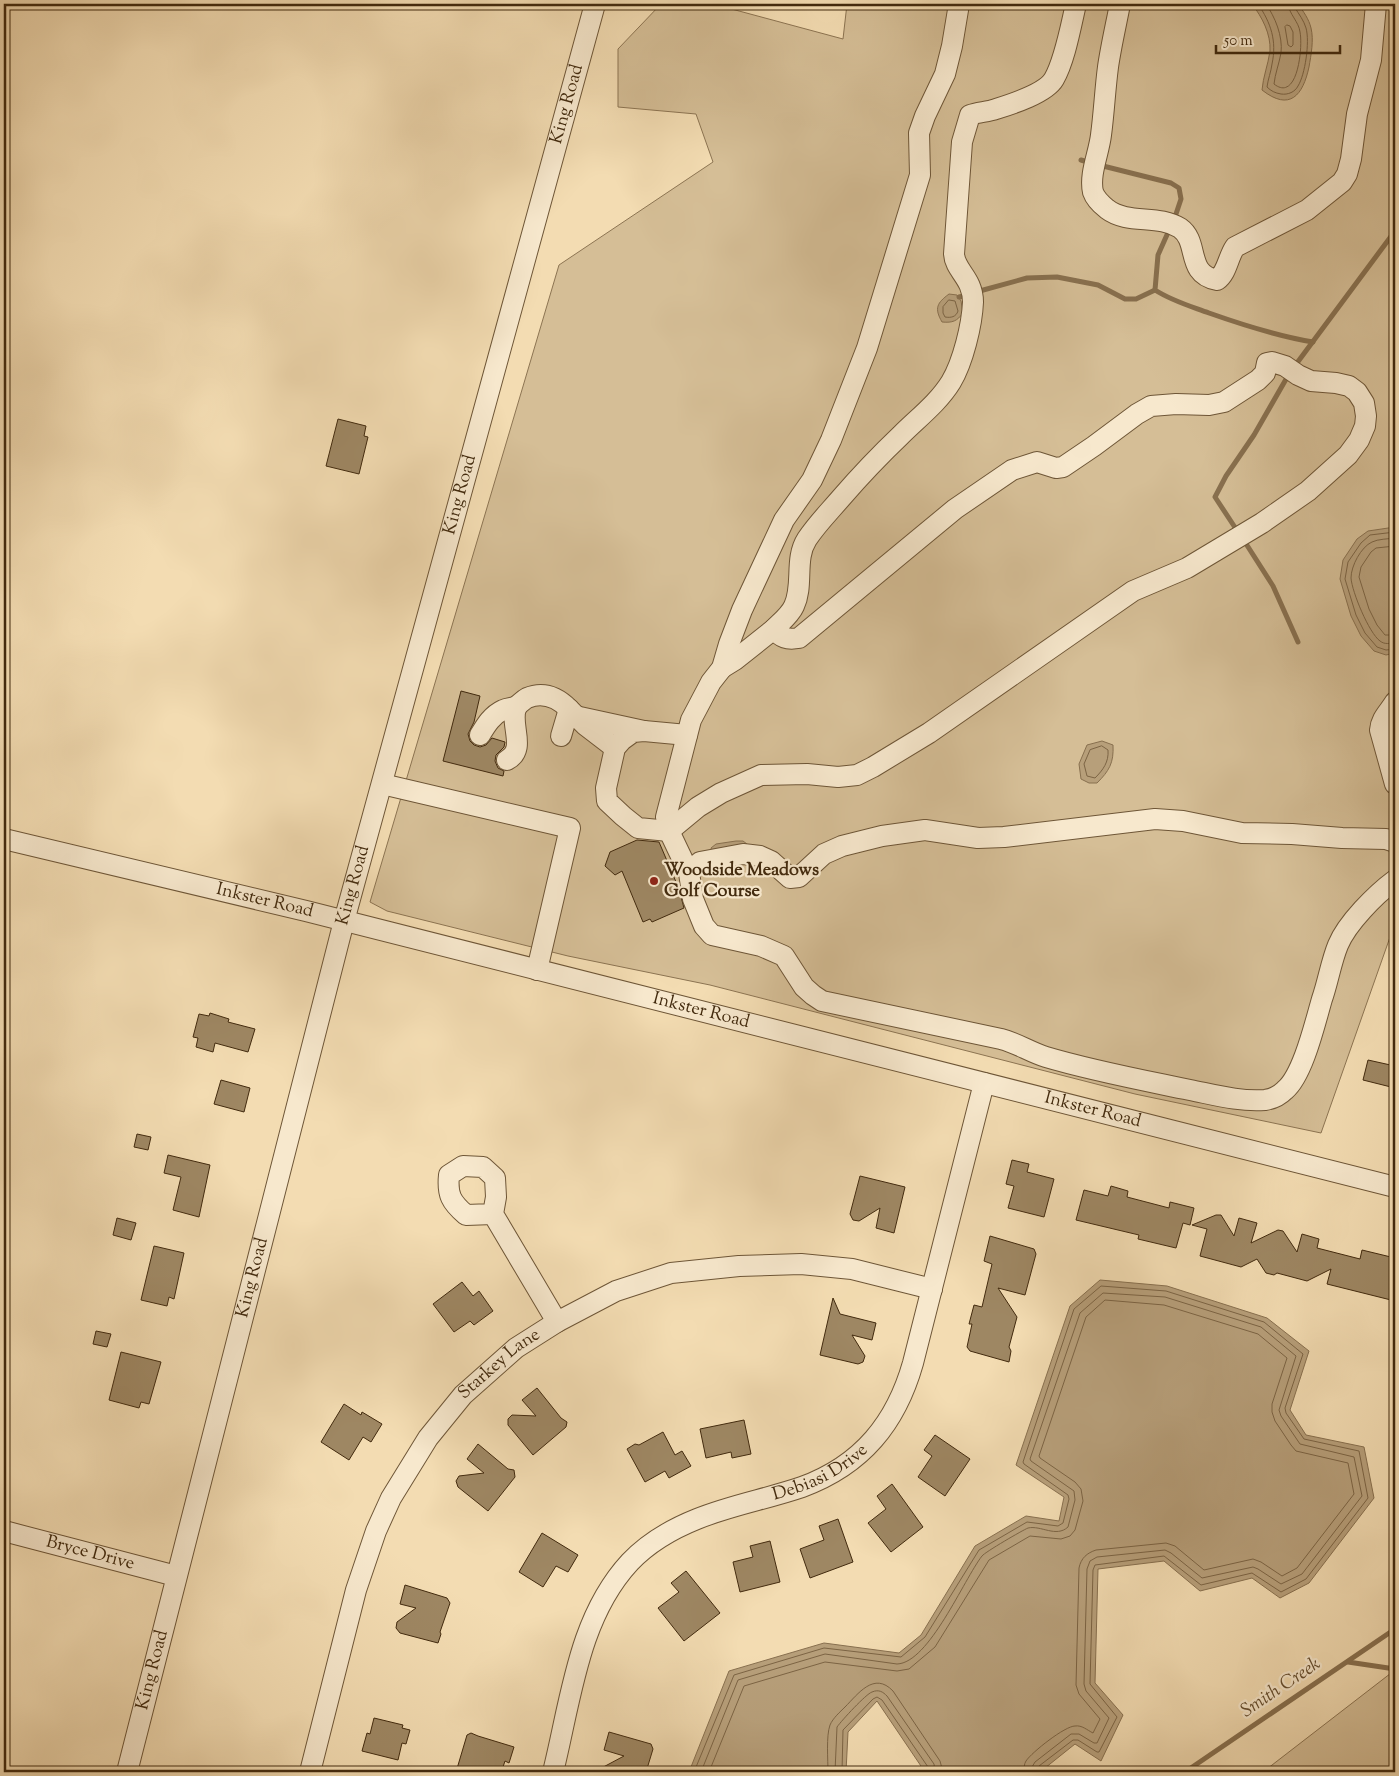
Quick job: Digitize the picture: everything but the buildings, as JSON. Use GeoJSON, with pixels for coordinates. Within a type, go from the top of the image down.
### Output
{"type":"FeatureCollection","features":[{"type":"Feature","properties":{"kind":"street","name":"King Road"},"geometry":{"type":"LineString","coordinates":[[127,1772],[344,921],[595,4]]}},
{"type":"Feature","properties":{"kind":"street"},"geometry":{"type":"LineString","coordinates":[[959,4],[945,74],[925,116],[920,133],[920,175],[867,348],[831,440],[812,480],[784,520],[742,610],[722,668],[711,682],[691,720],[666,817],[669,831],[689,873],[693,899],[704,926],[712,935],[761,946],[784,956],[804,987],[822,1001],[1017,1043],[1043,1056],[1064,1062],[1180,1088],[1243,1100],[1267,1100],[1286,1090],[1294,1080],[1313,1030],[1338,944],[1346,930],[1395,880]]}},
{"type":"Feature","properties":{"kind":"street"},"geometry":{"type":"LineString","coordinates":[[722,668],[736,660],[774,629],[790,613],[798,592],[801,553],[805,542],[818,523],[892,443],[942,395],[951,382],[969,332],[973,303],[972,290],[967,278],[954,262],[954,235],[962,142],[966,123],[970,115],[993,110],[1018,101],[1042,90],[1054,80],[1062,60],[1076,4]]}},
{"type":"Feature","properties":{"kind":"street"},"geometry":{"type":"LineString","coordinates":[[1120,4],[1108,67],[1095,164],[1094,193],[1100,203],[1119,216],[1167,223],[1182,230],[1187,236],[1201,274],[1217,280],[1222,276],[1230,254],[1235,248],[1308,210],[1342,182],[1351,160],[1357,114],[1371,60],[1376,4]]}},
{"type":"Feature","properties":{"kind":"street"},"geometry":{"type":"LineString","coordinates":[[644,731],[633,732],[615,748],[606,788],[607,802],[638,828],[669,831],[698,807],[721,793],[761,775],[807,774],[838,777],[857,774],[873,767],[929,733],[1133,592],[1187,568],[1250,530],[1308,491],[1354,448],[1360,440],[1365,426],[1364,403],[1357,392],[1349,386],[1311,381],[1272,362],[1267,363],[1265,373],[1258,380],[1224,402],[1209,405],[1176,404],[1151,406],[1136,414],[1063,467],[1056,468],[1037,462],[1012,470],[955,509],[799,638],[791,640],[783,638],[774,629]]}},
{"type":"Feature","properties":{"kind":"street"},"geometry":{"type":"LineString","coordinates":[[480,735],[488,722],[503,710],[516,706],[536,695],[550,696],[559,700],[584,726],[615,748]]}},
{"type":"Feature","properties":{"kind":"street"},"geometry":{"type":"LineString","coordinates":[[1395,702],[1381,723],[1380,730],[1395,784]]}},
{"type":"Feature","properties":{"kind":"street"},"geometry":{"type":"LineString","coordinates":[[507,760],[514,757],[518,749],[514,716],[516,706]]}},
{"type":"Feature","properties":{"kind":"street"},"geometry":{"type":"LineString","coordinates":[[572,713],[644,731],[687,735]]}},
{"type":"Feature","properties":{"kind":"street"},"geometry":{"type":"LineString","coordinates":[[561,736],[572,713]]}},
{"type":"Feature","properties":{"kind":"street"},"geometry":{"type":"LineString","coordinates":[[382,784],[570,828],[538,970]]}},
{"type":"Feature","properties":{"kind":"street"},"geometry":{"type":"LineString","coordinates":[[689,873],[700,862],[743,854],[760,856],[771,861],[790,878],[799,877],[824,854],[842,846],[882,836],[925,830],[978,838],[1004,837],[1155,819],[1183,821],[1242,833],[1386,839],[1395,842]]}},
{"type":"Feature","properties":{"kind":"street","name":"Inkster Road"},"geometry":{"type":"LineString","coordinates":[[4,839],[344,921],[1395,1187]]}},
{"type":"Feature","properties":{"kind":"street","name":"Debiasi Drive"},"geometry":{"type":"LineString","coordinates":[[553,1772],[582,1647],[605,1594],[626,1568],[651,1544],[672,1530],[714,1512],[803,1486],[844,1466],[860,1454],[885,1426],[900,1400],[914,1363],[984,1083]]}},
{"type":"Feature","properties":{"kind":"street"},"geometry":{"type":"LineString","coordinates":[[494,1214],[557,1322]]}},
{"type":"Feature","properties":{"kind":"street","name":"Starkey Lane"},"geometry":{"type":"LineString","coordinates":[[310,1772],[356,1590],[373,1540],[391,1498],[428,1438],[463,1395],[516,1348],[557,1322],[616,1291],[671,1273],[738,1266],[801,1264],[852,1269],[932,1289]]}},
{"type":"Feature","properties":{"kind":"street","name":"Bryce Drive"},"geometry":{"type":"LineString","coordinates":[[4,1531],[176,1576]]}},
{"type":"Feature","properties":{"kind":"shaded area","name":"Woodside Meadows Golf Course"},"geometry":{"type":"Polygon","coordinates":[[[713,4],[843,39],[847,4],[1395,4],[1395,923],[1321,1133],[1135,1094],[710,985],[568,956],[387,911],[370,902],[559,265],[713,162],[696,114],[618,107],[618,49],[660,5],[713,4]]]}},
{"type":"Feature","properties":{"kind":"shaded area"},"geometry":{"type":"Polygon","coordinates":[[[1395,1670],[1395,1772],[1263,1772],[1395,1670]]]}},
{"type":"Feature","properties":{"kind":"water"},"geometry":{"type":"Polygon","coordinates":[[[1252,4],[1298,4],[1310,25],[1312,48],[1309,67],[1299,92],[1288,100],[1280,100],[1262,90],[1270,45],[1265,26],[1252,4]]]}},
{"type":"Feature","properties":{"kind":"water"},"geometry":{"type":"Polygon","coordinates":[[[949,294],[957,295],[961,301],[963,313],[954,321],[942,322],[938,313],[938,306],[949,294]]]}},
{"type":"Feature","properties":{"kind":"water"},"geometry":{"type":"Polygon","coordinates":[[[1395,527],[1395,653],[1386,655],[1374,651],[1361,636],[1351,616],[1340,579],[1343,560],[1357,539],[1368,531],[1395,527]]]}},
{"type":"Feature","properties":{"kind":"water"},"geometry":{"type":"Polygon","coordinates":[[[1102,741],[1113,745],[1112,762],[1105,775],[1097,783],[1089,783],[1081,779],[1079,764],[1087,745],[1102,741]]]}},
{"type":"Feature","properties":{"kind":"water"},"geometry":{"type":"Polygon","coordinates":[[[743,841],[747,844],[746,847],[712,851],[711,848],[716,844],[743,841]]]}},
{"type":"Feature","properties":{"kind":"water"},"geometry":{"type":"Polygon","coordinates":[[[1100,1280],[1167,1286],[1267,1318],[1309,1351],[1290,1410],[1306,1435],[1364,1447],[1374,1498],[1309,1583],[1280,1598],[1252,1578],[1200,1591],[1164,1561],[1098,1569],[1095,1683],[1123,1715],[1101,1761],[1075,1744],[1040,1772],[925,1772],[877,1701],[848,1732],[846,1772],[689,1772],[729,1671],[824,1643],[899,1653],[921,1635],[975,1546],[1026,1516],[1059,1521],[1064,1497],[1016,1465],[1070,1306],[1100,1280]]]}},
{"type":"Feature","properties":{"kind":"waterway"},"geometry":{"type":"LineString","coordinates":[[1081,160],[1091,163]]}},
{"type":"Feature","properties":{"kind":"waterway"},"geometry":{"type":"LineString","coordinates":[[1099,165],[1171,183],[1179,188],[1181,199],[1174,220]]}},
{"type":"Feature","properties":{"kind":"waterway"},"geometry":{"type":"LineString","coordinates":[[1170,228],[1158,255],[1155,290],[1181,303],[1235,322],[1313,342]]}},
{"type":"Feature","properties":{"kind":"waterway"},"geometry":{"type":"LineString","coordinates":[[1294,367],[1395,231]]}},
{"type":"Feature","properties":{"kind":"waterway"},"geometry":{"type":"LineString","coordinates":[[976,292],[1027,278],[1057,277],[1098,285],[1125,299],[1136,299],[1155,290]]}},
{"type":"Feature","properties":{"kind":"waterway"},"geometry":{"type":"LineString","coordinates":[[959,297],[968,295]]}},
{"type":"Feature","properties":{"kind":"waterway"},"geometry":{"type":"LineString","coordinates":[[1238,532],[1215,497],[1289,374]]}},
{"type":"Feature","properties":{"kind":"waterway"},"geometry":{"type":"LineString","coordinates":[[1243,539],[1273,586],[1298,642]]}},
{"type":"Feature","properties":{"kind":"waterway","name":"Smith Creek"},"geometry":{"type":"LineString","coordinates":[[1185,1772],[1395,1629]]}},
{"type":"Feature","properties":{"kind":"waterway"},"geometry":{"type":"LineString","coordinates":[[1348,1662],[1395,1669]]}},
{"type":"Feature","properties":{"kind":"place","name":"Woodside Meadows Golf Course"},"geometry":{"type":"Point","coordinates":[654,881]}}]}
